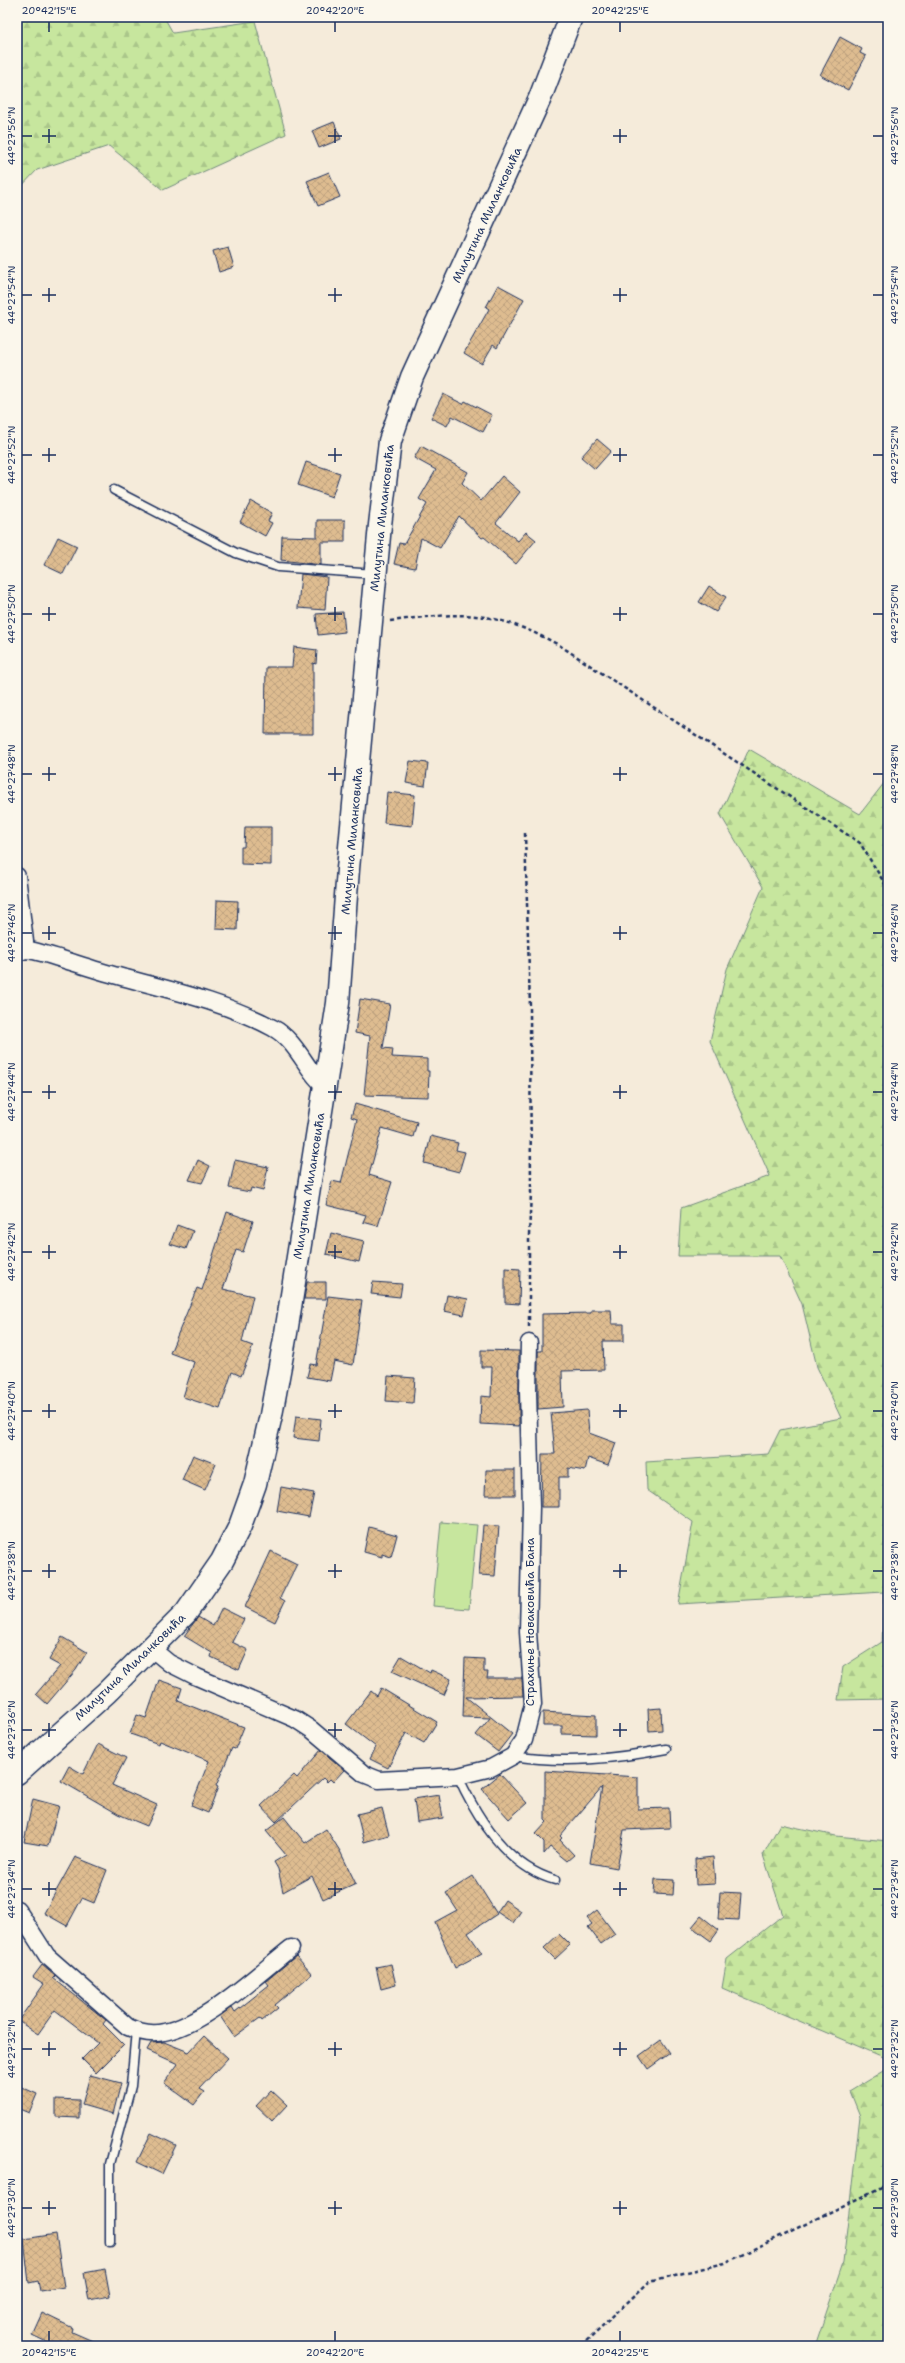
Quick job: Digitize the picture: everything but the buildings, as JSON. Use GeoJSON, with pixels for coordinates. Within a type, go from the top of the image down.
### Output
{"type":"FeatureCollection","features":[{"type":"Feature","properties":{"kind":"main road","name":"Милутина Миланковића"},"geometry":{"type":"LineString","coordinates":[[17,1773],[152,1649],[186,1613],[216,1571],[240,1526],[255,1484],[278,1375],[338,1003],[348,869],[375,575],[388,456],[397,420],[428,342],[540,98],[571,17]]}},
{"type":"Feature","properties":{"kind":"street"},"geometry":{"type":"LineString","coordinates":[[17,876],[22,952],[172,990],[273,1028],[296,1047],[317,1078],[325,1085]]}},
{"type":"Feature","properties":{"kind":"street","name":"Страхиње Новаковића Бана"},"geometry":{"type":"LineString","coordinates":[[152,1649],[169,1663],[197,1678],[299,1722],[356,1768],[372,1778],[387,1781],[458,1776],[491,1768],[513,1756],[524,1740],[533,1704],[528,1632],[531,1507],[528,1390],[529,1344]]}},
{"type":"Feature","properties":{"kind":"street"},"geometry":{"type":"LineString","coordinates":[[17,1909],[47,1956],[128,2027],[154,2033],[164,2032],[206,2014],[291,1948]]}},
{"type":"Feature","properties":{"kind":"lane"},"geometry":{"type":"LineString","coordinates":[[114,490],[236,553],[278,567],[375,575]]}},
{"type":"Feature","properties":{"kind":"lane"},"geometry":{"type":"LineString","coordinates":[[513,1756],[554,1761],[589,1760],[625,1757],[666,1749]]}},
{"type":"Feature","properties":{"kind":"lane"},"geometry":{"type":"LineString","coordinates":[[458,1776],[478,1812],[509,1853],[531,1871],[555,1880]]}},
{"type":"Feature","properties":{"kind":"lane"},"geometry":{"type":"LineString","coordinates":[[110,2242],[110,2164],[131,2086],[136,2030]]}},
{"type":"Feature","properties":{"kind":"path"},"geometry":{"type":"LineString","coordinates":[[371,623],[436,615],[475,614],[493,617],[535,633],[559,645],[860,843],[888,889]]}},
{"type":"Feature","properties":{"kind":"path"},"geometry":{"type":"LineString","coordinates":[[525,833],[530,1032],[529,1344]]}},
{"type":"Feature","properties":{"kind":"path"},"geometry":{"type":"LineString","coordinates":[[580,2346],[650,2281],[725,2263],[888,2184]]}},
{"type":"Feature","properties":{"kind":"green space"},"geometry":{"type":"Polygon","coordinates":[[[17,17],[164,17],[173,33],[255,21],[286,134],[163,190],[109,146],[37,170],[17,191],[17,17]]]}},
{"type":"Feature","properties":{"kind":"green space"},"geometry":{"type":"Polygon","coordinates":[[[749,749],[860,814],[888,778],[888,1699],[838,1700],[843,1667],[882,1642],[884,1592],[678,1604],[693,1522],[647,1490],[646,1462],[768,1454],[780,1430],[841,1418],[817,1367],[802,1304],[780,1256],[678,1256],[681,1208],[770,1176],[710,1041],[727,969],[763,887],[720,814],[749,749]]]}},
{"type":"Feature","properties":{"kind":"green space"},"geometry":{"type":"Polygon","coordinates":[[[441,1522],[477,1525],[469,1609],[433,1606],[441,1522]]]}},
{"type":"Feature","properties":{"kind":"green space"},"geometry":{"type":"Polygon","coordinates":[[[780,1824],[836,1836],[888,1841],[888,2059],[722,1988],[727,1959],[783,1915],[763,1855],[780,1824]]]}},
{"type":"Feature","properties":{"kind":"green space"},"geometry":{"type":"Polygon","coordinates":[[[888,2068],[888,2346],[815,2346],[843,2263],[860,2116],[850,2091],[888,2068]]]}}]}
